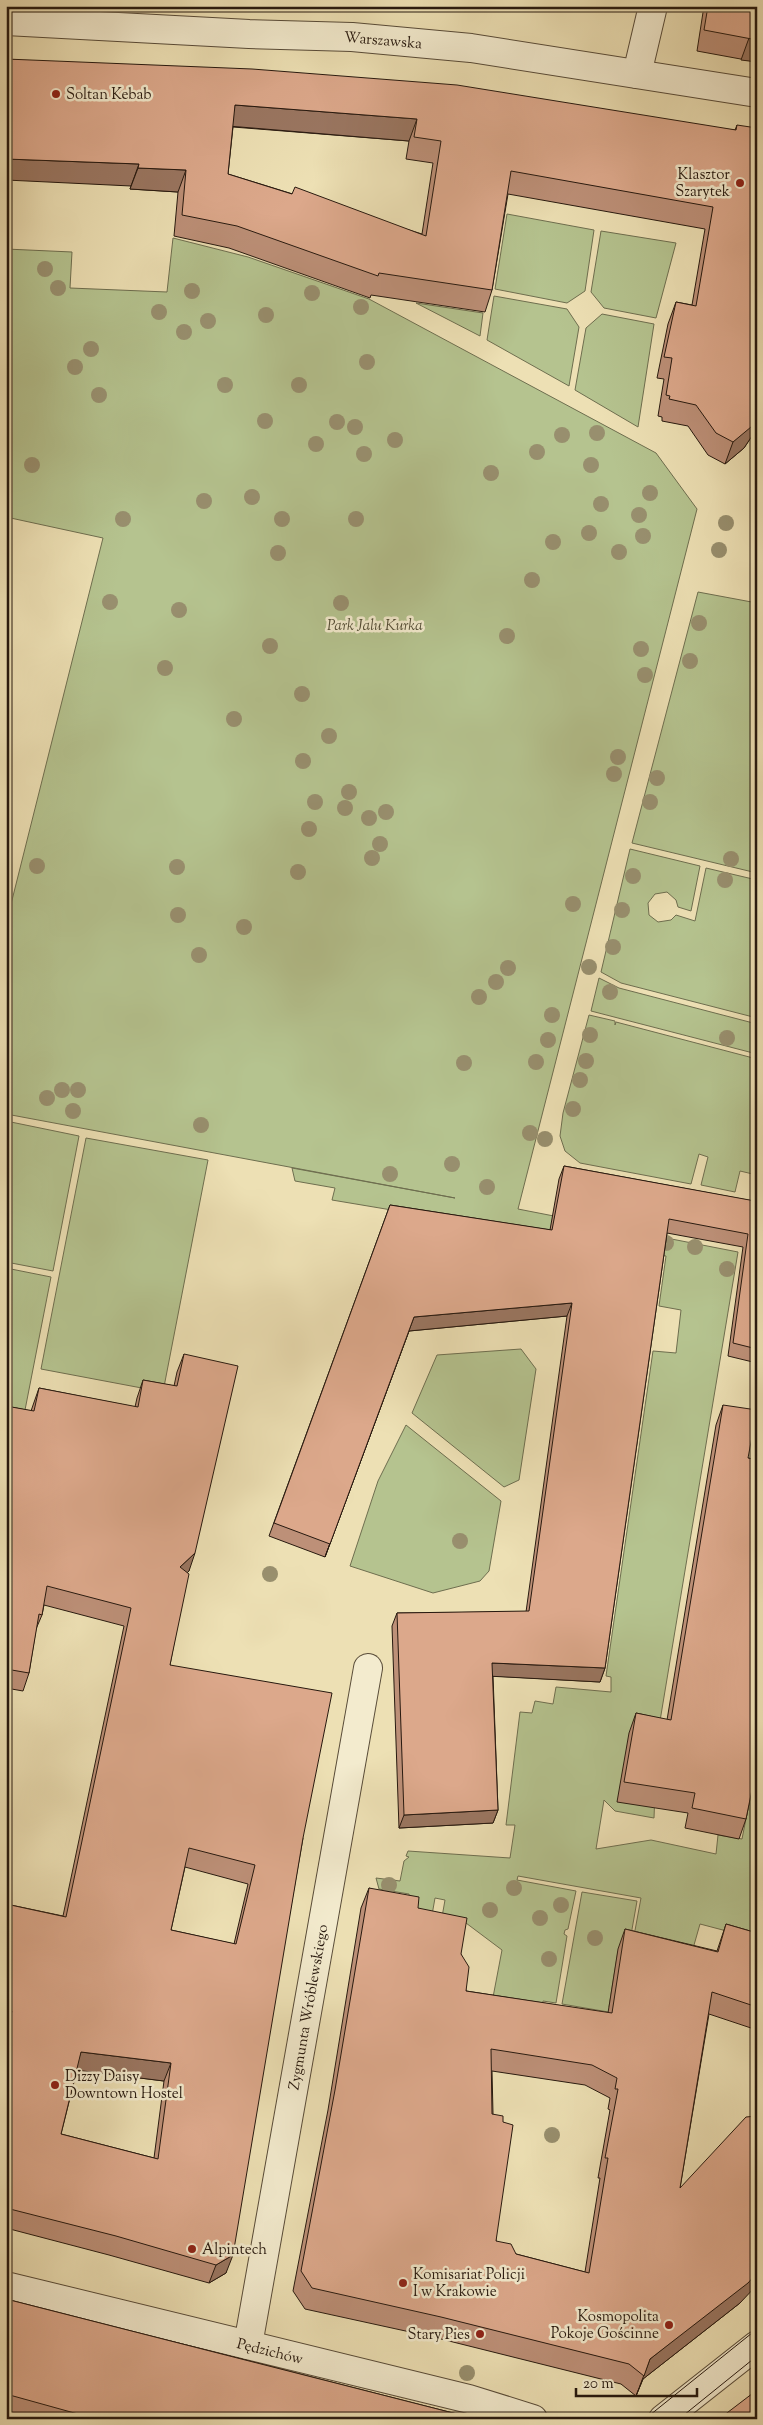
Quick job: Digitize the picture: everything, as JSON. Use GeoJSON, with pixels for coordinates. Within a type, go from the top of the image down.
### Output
{"type":"FeatureCollection","features":[{"type":"Feature","properties":{"kind":"street"},"geometry":{"type":"LineString","coordinates":[[637,74],[653,6]]}},
{"type":"Feature","properties":{"kind":"street","name":"Warszawska"},"geometry":{"type":"LineString","coordinates":[[6,21],[249,34],[352,37],[471,48],[757,93]]}},
{"type":"Feature","properties":{"kind":"street","name":"Zygmunta Wróblewskiego"},"geometry":{"type":"LineString","coordinates":[[248,2346],[368,1668]]}},
{"type":"Feature","properties":{"kind":"street","name":"Pędzichów"},"geometry":{"type":"LineString","coordinates":[[6,2286],[469,2399],[533,2419]]}},
{"type":"Feature","properties":{"kind":"street"},"geometry":{"type":"LineString","coordinates":[[663,2419],[757,2345]]}},
{"type":"Feature","properties":{"kind":"green space"},"geometry":{"type":"Polygon","coordinates":[[[507,214],[594,230],[585,291],[567,303],[495,289],[507,214]]]}},
{"type":"Feature","properties":{"kind":"green space"},"geometry":{"type":"Polygon","coordinates":[[[601,231],[676,243],[656,318],[604,308],[591,292],[601,231]]]}},
{"type":"Feature","properties":{"kind":"green space","name":"Park Jalu Kurka"},"geometry":{"type":"Polygon","coordinates":[[[173,238],[248,257],[369,299],[656,453],[697,509],[518,1209],[738,1252],[657,1739],[654,1818],[615,1811],[604,1800],[596,1849],[651,1840],[716,1854],[718,1835],[742,1839],[752,1788],[757,1789],[757,1939],[700,1924],[688,1966],[631,1952],[641,1898],[518,1876],[517,1880],[576,1891],[568,1929],[565,1930],[564,1934],[567,1936],[556,2003],[543,2001],[540,2021],[490,2013],[502,1950],[462,1920],[442,1917],[445,1900],[435,1898],[432,1915],[410,1912],[409,1894],[379,1889],[376,1878],[400,1881],[404,1861],[409,1857],[406,1856],[408,1851],[510,1858],[515,1825],[506,1825],[520,1712],[532,1713],[535,1701],[553,1704],[556,1687],[611,1692],[611,1677],[606,1676],[653,1351],[676,1353],[681,1310],[659,1306],[666,1256],[332,1200],[335,1188],[295,1181],[292,1168],[455,1198],[6,1114],[6,924],[103,538],[6,517],[6,249],[72,252],[70,288],[167,292],[173,238]]]}},
{"type":"Feature","properties":{"kind":"green space"},"geometry":{"type":"Polygon","coordinates":[[[494,296],[567,309],[579,327],[569,386],[487,340],[494,296]]]}},
{"type":"Feature","properties":{"kind":"green space"},"geometry":{"type":"Polygon","coordinates":[[[416,303],[483,313],[480,336],[416,303]]]}},
{"type":"Feature","properties":{"kind":"green space"},"geometry":{"type":"Polygon","coordinates":[[[602,314],[654,324],[638,427],[575,390],[586,328],[602,314]]]}},
{"type":"Feature","properties":{"kind":"green space"},"geometry":{"type":"Polygon","coordinates":[[[698,592],[757,603],[757,873],[632,843],[698,592]]]}},
{"type":"Feature","properties":{"kind":"green space"},"geometry":{"type":"Polygon","coordinates":[[[630,849],[700,866],[691,911],[678,907],[676,900],[667,892],[655,894],[648,903],[649,915],[658,922],[671,920],[676,915],[695,921],[706,868],[757,880],[757,1018],[621,983],[601,972],[630,849]]]}},
{"type":"Feature","properties":{"kind":"green space"},"geometry":{"type":"Polygon","coordinates":[[[599,978],[619,988],[757,1024],[757,1054],[591,1011],[599,978]]]}},
{"type":"Feature","properties":{"kind":"green space"},"geometry":{"type":"Polygon","coordinates":[[[589,1015],[615,1021],[615,1025],[616,1022],[757,1059],[757,1175],[740,1171],[735,1192],[701,1185],[708,1157],[699,1154],[691,1184],[580,1163],[565,1151],[560,1136],[563,1113],[589,1015]]]}},
{"type":"Feature","properties":{"kind":"green space"},"geometry":{"type":"Polygon","coordinates":[[[6,1121],[79,1136],[53,1271],[6,1262],[6,1121]]]}},
{"type":"Feature","properties":{"kind":"green space"},"geometry":{"type":"Polygon","coordinates":[[[86,1138],[208,1160],[163,1392],[41,1369],[86,1138]]]}},
{"type":"Feature","properties":{"kind":"green space"},"geometry":{"type":"Polygon","coordinates":[[[6,1268],[51,1277],[25,1410],[6,1406],[6,1268]]]}},
{"type":"Feature","properties":{"kind":"green space"},"geometry":{"type":"Polygon","coordinates":[[[521,1349],[536,1369],[519,1480],[504,1487],[412,1413],[437,1355],[521,1349]]]}},
{"type":"Feature","properties":{"kind":"green space"},"geometry":{"type":"Polygon","coordinates":[[[406,1425],[501,1501],[489,1571],[480,1581],[433,1593],[350,1566],[378,1481],[406,1425]]]}},
{"type":"Feature","properties":{"kind":"green space"},"geometry":{"type":"Polygon","coordinates":[[[582,1892],[637,1901],[628,1952],[618,1951],[609,2007],[620,2014],[562,2004],[582,1892]]]}},
{"type":"Feature","properties":{"kind":"building"},"geometry":{"type":"Polygon","coordinates":[[[708,6],[757,6],[757,40],[704,30],[708,6]]]}},
{"type":"Feature","properties":{"kind":"building"},"geometry":{"type":"Polygon","coordinates":[[[6,59],[252,69],[457,85],[736,130],[737,125],[757,128],[757,419],[751,427],[733,442],[716,433],[696,405],[669,399],[670,396],[666,395],[672,358],[664,357],[676,302],[696,306],[713,207],[511,171],[492,290],[379,273],[378,276],[237,226],[182,215],[186,170],[138,168],[139,164],[6,159],[6,59]],[[235,105],[228,174],[292,194],[295,187],[426,236],[441,141],[414,137],[417,119],[235,105]]]}},
{"type":"Feature","properties":{"kind":"building"},"geometry":{"type":"Polygon","coordinates":[[[564,1166],[755,1201],[757,1193],[757,1349],[733,1343],[748,1234],[669,1219],[605,1668],[492,1663],[498,1810],[404,1815],[397,1613],[529,1611],[572,1303],[414,1317],[330,1544],[274,1523],[390,1205],[552,1230],[564,1166]]]}},
{"type":"Feature","properties":{"kind":"building"},"geometry":{"type":"Polygon","coordinates":[[[184,1354],[238,1366],[195,1553],[180,1567],[189,1574],[170,1665],[332,1693],[303,1838],[233,2255],[216,2265],[116,2236],[6,2208],[6,2036],[12,2011],[6,2010],[6,1904],[66,1917],[131,1608],[47,1586],[42,1615],[39,1614],[29,1673],[6,1669],[6,1406],[34,1411],[39,1388],[138,1407],[143,1380],[177,1386],[184,1354]],[[189,1848],[171,1930],[236,1944],[255,1865],[189,1848]],[[81,2052],[61,2134],[158,2159],[171,2063],[81,2052]]]}},
{"type":"Feature","properties":{"kind":"building"},"geometry":{"type":"Polygon","coordinates":[[[723,1405],[757,1410],[748,1458],[757,1460],[757,1765],[746,1819],[692,1808],[695,1793],[624,1782],[636,1713],[671,1720],[723,1405]]]}},
{"type":"Feature","properties":{"kind":"building"},"geometry":{"type":"Polygon","coordinates":[[[369,1888],[419,1897],[418,1908],[467,1918],[461,1954],[469,1967],[466,1991],[612,2013],[625,1929],[718,1952],[726,1924],[757,1933],[757,2007],[712,1992],[680,2188],[746,2117],[757,2116],[757,2273],[748,2283],[650,2359],[644,2376],[629,2364],[441,2317],[312,2288],[301,2271],[335,2090],[369,1888]],[[491,2049],[492,2114],[503,2116],[503,2122],[513,2125],[496,2241],[511,2244],[516,2254],[589,2273],[608,2158],[605,2158],[618,2089],[615,2089],[617,2078],[592,2065],[491,2049]]]}},
{"type":"Feature","properties":{"kind":"building"},"geometry":{"type":"Polygon","coordinates":[[[6,2299],[457,2414],[453,2419],[234,2419],[234,2417],[232,2419],[77,2419],[78,2414],[6,2394],[6,2299]]]}},
{"type":"Feature","properties":{"kind":"building"},"geometry":{"type":"Polygon","coordinates":[[[757,2390],[757,2419],[719,2419],[757,2390]]]}},
{"type":"Feature","properties":{"kind":"tram line"},"geometry":{"type":"LineString","coordinates":[[645,2419],[757,2329]]}},
{"type":"Feature","properties":{"kind":"tram line"},"geometry":{"type":"LineString","coordinates":[[679,2419],[757,2356]]}},
{"type":"Feature","properties":{"kind":"place","name":"Soltan Kebab"},"geometry":{"type":"Point","coordinates":[56,94]}},
{"type":"Feature","properties":{"kind":"place","name":"Klasztor Szarytek"},"geometry":{"type":"Point","coordinates":[740,183]}},
{"type":"Feature","properties":{"kind":"place","name":"Dizzy Daisy Downtown Hostel"},"geometry":{"type":"Point","coordinates":[55,2085]}},
{"type":"Feature","properties":{"kind":"place","name":"Alpintech"},"geometry":{"type":"Point","coordinates":[192,2249]}},
{"type":"Feature","properties":{"kind":"place","name":"Komisariat Policji I w Krakowie"},"geometry":{"type":"Point","coordinates":[403,2283]}},
{"type":"Feature","properties":{"kind":"place","name":"Kosmopolita Pokoje Gościnne"},"geometry":{"type":"Point","coordinates":[669,2325]}},
{"type":"Feature","properties":{"kind":"place","name":"Stary Pies"},"geometry":{"type":"Point","coordinates":[480,2334]}}]}
